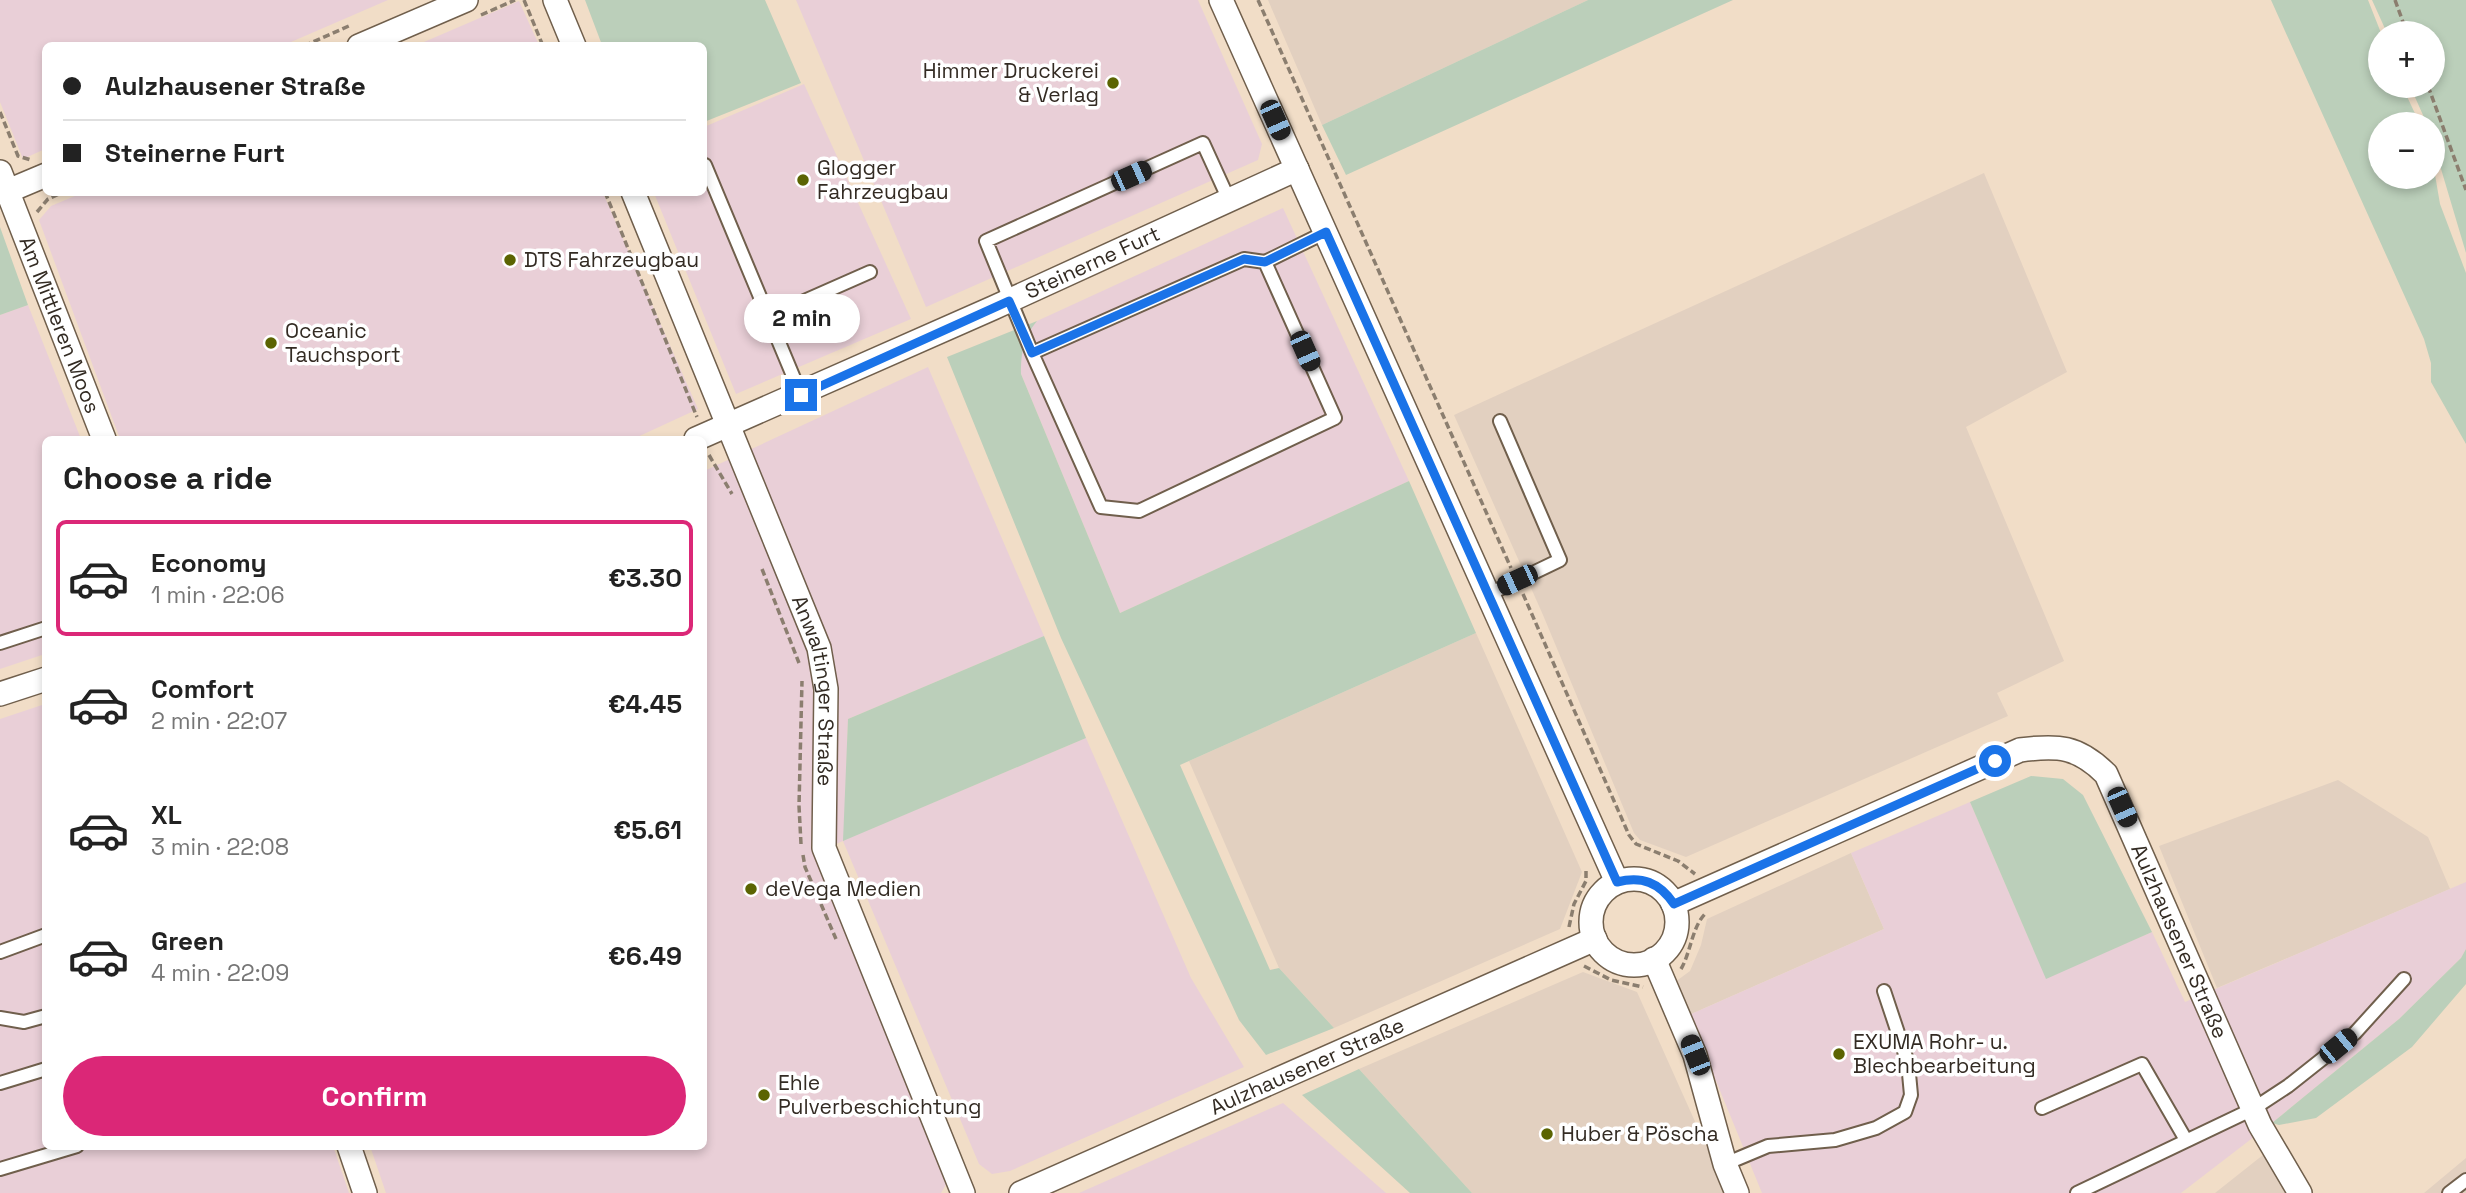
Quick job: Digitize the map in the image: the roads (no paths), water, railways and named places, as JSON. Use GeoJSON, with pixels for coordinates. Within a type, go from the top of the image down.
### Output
{"type":"FeatureCollection","features":[{"type":"Feature","properties":{"kind":"street"},"geometry":{"type":"LineString","coordinates":[[368,42],[466,0]]}},
{"type":"Feature","properties":{"kind":"street"},"geometry":{"type":"LineString","coordinates":[[555,0],[572,42]]}},
{"type":"Feature","properties":{"kind":"street"},"geometry":{"type":"LineString","coordinates":[[1221,0],[1617,882]]}},
{"type":"Feature","properties":{"kind":"street"},"geometry":{"type":"LineString","coordinates":[[4,182],[42,166]]}},
{"type":"Feature","properties":{"kind":"street","name":"Steinerne Furt"},"geometry":{"type":"LineString","coordinates":[[703,436],[801,395],[1297,169]]}},
{"type":"Feature","properties":{"kind":"street","name":"Am Mittleren Moos"},"geometry":{"type":"LineString","coordinates":[[4,182],[103,436]]}},
{"type":"Feature","properties":{"kind":"street","name":"Anwaltinger Straße"},"geometry":{"type":"LineString","coordinates":[[636,196],[819,648],[827,689],[824,848],[963,1193]]}},
{"type":"Feature","properties":{"kind":"street"},"geometry":{"type":"LineString","coordinates":[[0,694],[42,680]]}},
{"type":"Feature","properties":{"kind":"street","name":"Aulzhausener Straße"},"geometry":{"type":"LineString","coordinates":[[1674,904],[2020,751],[2052,747],[2074,751],[2092,761],[2106,774],[2253,1109],[2300,1193]]}},
{"type":"Feature","properties":{"kind":"street"},"geometry":{"type":"LineString","coordinates":[[1643,880],[1656,885],[1674,904],[1677,916],[1672,941],[1665,952],[1643,964],[1620,962],[1610,957],[1595,939],[1592,913],[1597,900],[1617,882],[1643,880]]}},
{"type":"Feature","properties":{"kind":"street","name":"Aulzhausener Straße"},"geometry":{"type":"LineString","coordinates":[[1021,1193],[1595,939]]}},
{"type":"Feature","properties":{"kind":"street"},"geometry":{"type":"LineString","coordinates":[[1654,959],[1695,1055],[1725,1164],[1737,1193]]}},
{"type":"Feature","properties":{"kind":"street"},"geometry":{"type":"LineString","coordinates":[[350,1150],[365,1193]]}},
{"type":"Feature","properties":{"kind":"lane"},"geometry":{"type":"LineString","coordinates":[[1229,200],[1203,144],[986,241],[1009,301],[1101,507],[1139,511],[1335,418],[1265,262]]}},
{"type":"Feature","properties":{"kind":"lane"},"geometry":{"type":"LineString","coordinates":[[707,170],[801,395]]}},
{"type":"Feature","properties":{"kind":"lane"},"geometry":{"type":"LineString","coordinates":[[1032,353],[1244,259],[1265,262],[1326,232]]}},
{"type":"Feature","properties":{"kind":"lane"},"geometry":{"type":"LineString","coordinates":[[768,317],[870,272]]}},
{"type":"Feature","properties":{"kind":"lane"},"geometry":{"type":"LineString","coordinates":[[1486,595],[1560,560],[1500,421]]}},
{"type":"Feature","properties":{"kind":"lane"},"geometry":{"type":"LineString","coordinates":[[0,643],[42,629]]}},
{"type":"Feature","properties":{"kind":"lane"},"geometry":{"type":"LineString","coordinates":[[0,953],[42,937]]}},
{"type":"Feature","properties":{"kind":"lane"},"geometry":{"type":"LineString","coordinates":[[2077,1193],[2253,1109],[2288,1086],[2354,1033],[2404,979]]}},
{"type":"Feature","properties":{"kind":"lane"},"geometry":{"type":"LineString","coordinates":[[1725,1164],[1768,1146],[1835,1140],[1876,1128],[1905,1112],[1911,1095],[1908,1063],[1884,991]]}},
{"type":"Feature","properties":{"kind":"lane"},"geometry":{"type":"LineString","coordinates":[[0,1018],[24,1022],[42,1017]]}},
{"type":"Feature","properties":{"kind":"lane"},"geometry":{"type":"LineString","coordinates":[[2042,1108],[2142,1064],[2186,1140]]}},
{"type":"Feature","properties":{"kind":"lane"},"geometry":{"type":"LineString","coordinates":[[0,1083],[42,1070]]}},
{"type":"Feature","properties":{"kind":"lane"},"geometry":{"type":"LineString","coordinates":[[0,1169],[64,1150]]}},
{"type":"Feature","properties":{"kind":"lane"},"geometry":{"type":"LineString","coordinates":[[2449,1193],[2466,1180]]}},
{"type":"Feature","properties":{"kind":"place","name":"Himmer Druckerei & Verlag"},"geometry":{"type":"Point","coordinates":[1113,83]}},
{"type":"Feature","properties":{"kind":"place","name":"Glogger Fahrzeugbau"},"geometry":{"type":"Point","coordinates":[803,180]}},
{"type":"Feature","properties":{"kind":"place","name":"DTS Fahrzeugbau"},"geometry":{"type":"Point","coordinates":[510,260]}},
{"type":"Feature","properties":{"kind":"place","name":"Oceanic Tauchsport"},"geometry":{"type":"Point","coordinates":[271,343]}},
{"type":"Feature","properties":{"kind":"place","name":"deVega Medien"},"geometry":{"type":"Point","coordinates":[751,889]}},
{"type":"Feature","properties":{"kind":"place","name":"EXUMA Rohr- u. Blechbearbeitung"},"geometry":{"type":"Point","coordinates":[1839,1054]}},
{"type":"Feature","properties":{"kind":"place","name":"Ehle Pulverbeschichtung"},"geometry":{"type":"Point","coordinates":[764,1095]}},
{"type":"Feature","properties":{"kind":"place","name":"Huber & Pöscha"},"geometry":{"type":"Point","coordinates":[1547,1134]}}]}
